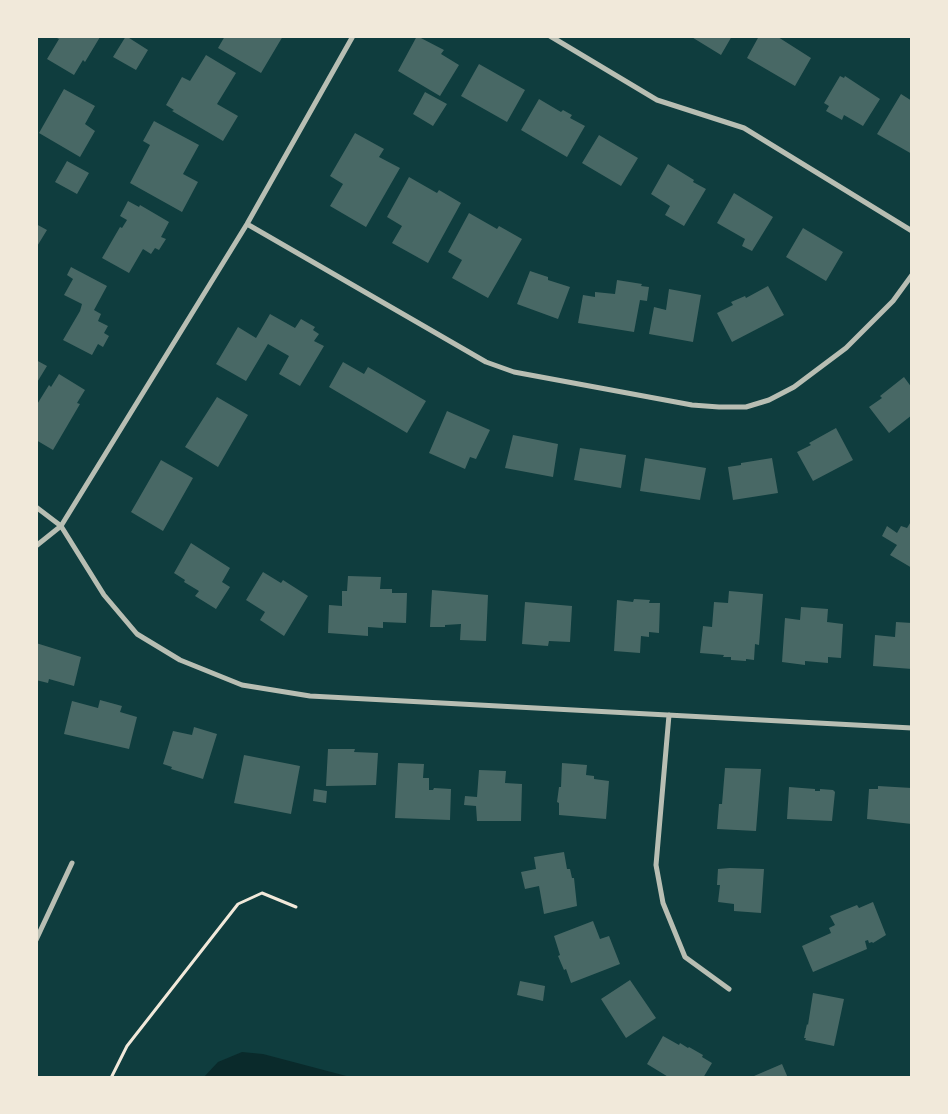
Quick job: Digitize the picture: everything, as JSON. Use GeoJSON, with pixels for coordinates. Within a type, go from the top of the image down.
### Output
{"type":"FeatureCollection","features":[{"type":"Feature","properties":{"kind":"street"},"geometry":{"type":"LineString","coordinates":[[36,546],[61,526],[247,224],[353,36]]}},
{"type":"Feature","properties":{"kind":"street"},"geometry":{"type":"LineString","coordinates":[[550,36],[657,100],[744,128],[912,231]]}},
{"type":"Feature","properties":{"kind":"street"},"geometry":{"type":"LineString","coordinates":[[247,224],[486,362],[514,372],[692,405],[746,407],[769,400],[794,387],[846,348],[893,301],[912,275]]}},
{"type":"Feature","properties":{"kind":"street"},"geometry":{"type":"LineString","coordinates":[[36,507],[61,526],[104,596],[137,634],[180,660],[242,685],[310,696],[912,728]]}},
{"type":"Feature","properties":{"kind":"street"},"geometry":{"type":"LineString","coordinates":[[669,715],[656,865],[663,903],[685,957],[729,989]]}},
{"type":"Feature","properties":{"kind":"street"},"geometry":{"type":"LineString","coordinates":[[36,940],[72,863]]}},
{"type":"Feature","properties":{"kind":"path"},"geometry":{"type":"LineString","coordinates":[[111,1078],[127,1046],[238,904],[262,893],[296,907]]}},
{"type":"Feature","properties":{"kind":"water"},"geometry":{"type":"Polygon","coordinates":[[[242,1052],[263,1054],[354,1078],[203,1078],[218,1062],[242,1052]]]}},
{"type":"Feature","properties":{"kind":"building"},"geometry":{"type":"Polygon","coordinates":[[[58,36],[100,37],[85,62],[83,60],[74,75],[47,59],[59,39],[57,38],[58,36]]]}},
{"type":"Feature","properties":{"kind":"building"},"geometry":{"type":"Polygon","coordinates":[[[126,36],[148,50],[136,70],[113,57],[126,36]]]}},
{"type":"Feature","properties":{"kind":"building"},"geometry":{"type":"Polygon","coordinates":[[[225,36],[283,36],[261,73],[218,48],[225,36]]]}},
{"type":"Feature","properties":{"kind":"building"},"geometry":{"type":"Polygon","coordinates":[[[417,36],[444,50],[441,54],[459,65],[440,96],[398,71],[417,36]]]}},
{"type":"Feature","properties":{"kind":"building"},"geometry":{"type":"Polygon","coordinates":[[[690,36],[732,36],[721,55],[690,36]]]}},
{"type":"Feature","properties":{"kind":"building"},"geometry":{"type":"Polygon","coordinates":[[[759,36],[778,37],[811,58],[795,86],[747,58],[759,36]]]}},
{"type":"Feature","properties":{"kind":"building"},"geometry":{"type":"Polygon","coordinates":[[[206,55],[236,73],[217,104],[238,116],[223,141],[172,111],[174,110],[166,105],[182,77],[190,81],[206,55]]]}},
{"type":"Feature","properties":{"kind":"building"},"geometry":{"type":"Polygon","coordinates":[[[479,64],[525,90],[507,122],[461,96],[479,64]]]}},
{"type":"Feature","properties":{"kind":"building"},"geometry":{"type":"Polygon","coordinates":[[[840,76],[844,78],[845,76],[880,99],[863,126],[844,115],[842,120],[826,111],[829,106],[824,103],[840,76]]]}},
{"type":"Feature","properties":{"kind":"building"},"geometry":{"type":"Polygon","coordinates":[[[64,89],[95,106],[85,124],[95,131],[80,157],[39,133],[64,89]]]}},
{"type":"Feature","properties":{"kind":"building"},"geometry":{"type":"Polygon","coordinates":[[[425,92],[447,104],[433,126],[413,114],[425,92]]]}},
{"type":"Feature","properties":{"kind":"building"},"geometry":{"type":"Polygon","coordinates":[[[901,94],[912,101],[912,154],[877,134],[901,94]]]}},
{"type":"Feature","properties":{"kind":"building"},"geometry":{"type":"Polygon","coordinates":[[[539,99],[561,112],[563,110],[572,115],[570,118],[585,126],[567,157],[521,130],[539,99]]]}},
{"type":"Feature","properties":{"kind":"building"},"geometry":{"type":"Polygon","coordinates":[[[154,121],[199,145],[183,174],[198,182],[182,212],[130,183],[150,145],[143,141],[154,121]]]}},
{"type":"Feature","properties":{"kind":"building"},"geometry":{"type":"Polygon","coordinates":[[[355,133],[384,149],[379,157],[400,168],[366,227],[330,206],[343,184],[330,176],[355,133]]]}},
{"type":"Feature","properties":{"kind":"building"},"geometry":{"type":"Polygon","coordinates":[[[599,135],[638,158],[621,186],[582,163],[599,135]]]}},
{"type":"Feature","properties":{"kind":"building"},"geometry":{"type":"Polygon","coordinates":[[[67,161],[89,173],[77,194],[55,182],[67,161]]]}},
{"type":"Feature","properties":{"kind":"building"},"geometry":{"type":"Polygon","coordinates":[[[668,164],[706,189],[684,226],[665,215],[670,206],[651,194],[668,164]]]}},
{"type":"Feature","properties":{"kind":"building"},"geometry":{"type":"Polygon","coordinates":[[[409,177],[437,193],[439,190],[461,203],[428,263],[392,243],[402,226],[387,217],[409,177]]]}},
{"type":"Feature","properties":{"kind":"building"},"geometry":{"type":"Polygon","coordinates":[[[734,193],[773,217],[752,251],[742,246],[745,239],[717,223],[734,193]]]}},
{"type":"Feature","properties":{"kind":"building"},"geometry":{"type":"Polygon","coordinates":[[[128,201],[139,207],[140,205],[169,222],[161,237],[166,239],[159,250],[155,248],[151,254],[143,249],[129,273],[102,258],[120,227],[122,228],[127,220],[120,216],[128,201]]]}},
{"type":"Feature","properties":{"kind":"building"},"geometry":{"type":"Polygon","coordinates":[[[469,213],[497,229],[499,226],[522,239],[488,298],[452,278],[462,260],[448,252],[469,213]]]}},
{"type":"Feature","properties":{"kind":"building"},"geometry":{"type":"Polygon","coordinates":[[[36,224],[47,230],[36,248],[36,224]]]}},
{"type":"Feature","properties":{"kind":"building"},"geometry":{"type":"Polygon","coordinates":[[[803,228],[843,252],[826,281],[786,257],[803,228]]]}},
{"type":"Feature","properties":{"kind":"building"},"geometry":{"type":"Polygon","coordinates":[[[71,267],[107,286],[94,310],[101,314],[98,321],[108,326],[104,333],[109,336],[103,347],[98,344],[92,355],[63,340],[82,304],[64,295],[73,279],[67,275],[71,267]]]}},
{"type":"Feature","properties":{"kind":"building"},"geometry":{"type":"Polygon","coordinates":[[[530,271],[548,277],[548,280],[570,287],[558,319],[517,304],[530,271]]]}},
{"type":"Feature","properties":{"kind":"building"},"geometry":{"type":"Polygon","coordinates":[[[617,280],[649,287],[647,301],[640,300],[634,332],[578,323],[583,295],[595,297],[595,292],[615,294],[617,280]]]}},
{"type":"Feature","properties":{"kind":"building"},"geometry":{"type":"Polygon","coordinates":[[[768,286],[784,315],[732,342],[717,313],[733,305],[731,302],[745,296],[746,298],[768,286]]]}},
{"type":"Feature","properties":{"kind":"building"},"geometry":{"type":"Polygon","coordinates":[[[669,289],[701,295],[693,342],[649,334],[654,307],[666,310],[669,289]]]}},
{"type":"Feature","properties":{"kind":"building"},"geometry":{"type":"Polygon","coordinates":[[[270,314],[295,328],[301,319],[315,327],[313,330],[319,334],[314,341],[324,346],[300,386],[279,374],[289,356],[268,344],[246,381],[216,364],[238,327],[256,338],[270,314]]]}},
{"type":"Feature","properties":{"kind":"building"},"geometry":{"type":"Polygon","coordinates":[[[36,360],[47,366],[36,384],[36,360]]]}},
{"type":"Feature","properties":{"kind":"building"},"geometry":{"type":"Polygon","coordinates":[[[343,362],[364,374],[368,367],[426,401],[407,433],[329,387],[343,362]]]}},
{"type":"Feature","properties":{"kind":"building"},"geometry":{"type":"Polygon","coordinates":[[[59,374],[85,390],[77,403],[80,404],[53,450],[36,440],[36,406],[49,385],[51,387],[59,374]]]}},
{"type":"Feature","properties":{"kind":"building"},"geometry":{"type":"Polygon","coordinates":[[[904,377],[912,388],[912,415],[889,433],[869,407],[882,398],[880,396],[904,377]]]}},
{"type":"Feature","properties":{"kind":"building"},"geometry":{"type":"Polygon","coordinates":[[[217,397],[248,415],[218,467],[185,447],[217,397]]]}},
{"type":"Feature","properties":{"kind":"building"},"geometry":{"type":"Polygon","coordinates":[[[447,411],[490,430],[476,459],[470,457],[465,469],[429,453],[447,411]]]}},
{"type":"Feature","properties":{"kind":"building"},"geometry":{"type":"Polygon","coordinates":[[[836,428],[853,460],[813,481],[797,452],[836,428]]]}},
{"type":"Feature","properties":{"kind":"building"},"geometry":{"type":"Polygon","coordinates":[[[513,435],[558,444],[553,477],[505,468],[513,435]]]}},
{"type":"Feature","properties":{"kind":"building"},"geometry":{"type":"Polygon","coordinates":[[[580,448],[626,455],[621,488],[574,480],[580,448]]]}},
{"type":"Feature","properties":{"kind":"building"},"geometry":{"type":"Polygon","coordinates":[[[645,458],[706,468],[700,500],[640,491],[645,458]]]}},
{"type":"Feature","properties":{"kind":"building"},"geometry":{"type":"Polygon","coordinates":[[[772,458],[778,493],[733,500],[728,467],[772,458]]]}},
{"type":"Feature","properties":{"kind":"building"},"geometry":{"type":"Polygon","coordinates":[[[161,460],[193,478],[163,531],[131,512],[161,460]]]}},
{"type":"Feature","properties":{"kind":"building"},"geometry":{"type":"Polygon","coordinates":[[[912,520],[912,568],[890,555],[897,545],[882,536],[887,526],[897,533],[901,526],[907,528],[912,520]]]}},
{"type":"Feature","properties":{"kind":"building"},"geometry":{"type":"Polygon","coordinates":[[[191,543],[230,568],[222,582],[230,587],[216,609],[195,596],[199,591],[174,573],[191,543]]]}},
{"type":"Feature","properties":{"kind":"building"},"geometry":{"type":"Polygon","coordinates":[[[263,572],[281,583],[283,580],[308,596],[284,636],[260,620],[265,612],[246,600],[263,572]]]}},
{"type":"Feature","properties":{"kind":"building"},"geometry":{"type":"Polygon","coordinates":[[[348,576],[381,577],[380,589],[392,589],[392,593],[407,593],[406,623],[383,622],[383,628],[368,627],[368,636],[328,633],[329,605],[342,606],[342,591],[347,591],[348,576]]]}},
{"type":"Feature","properties":{"kind":"building"},"geometry":{"type":"Polygon","coordinates":[[[432,590],[488,595],[486,641],[460,640],[461,624],[430,627],[432,590]]]}},
{"type":"Feature","properties":{"kind":"building"},"geometry":{"type":"Polygon","coordinates":[[[729,591],[763,594],[759,645],[755,644],[754,660],[731,660],[731,657],[723,657],[724,655],[700,653],[703,626],[712,627],[714,602],[728,603],[729,591]]]}},
{"type":"Feature","properties":{"kind":"building"},"geometry":{"type":"Polygon","coordinates":[[[634,599],[650,600],[649,603],[660,603],[659,633],[649,632],[649,637],[641,636],[640,653],[614,651],[617,600],[633,602],[634,599]]]}},
{"type":"Feature","properties":{"kind":"building"},"geometry":{"type":"Polygon","coordinates":[[[525,602],[572,606],[570,642],[549,641],[548,646],[522,644],[525,602]]]}},
{"type":"Feature","properties":{"kind":"building"},"geometry":{"type":"Polygon","coordinates":[[[801,607],[828,609],[827,622],[843,624],[841,658],[828,657],[828,663],[805,661],[805,665],[782,662],[785,618],[800,620],[801,607]]]}},
{"type":"Feature","properties":{"kind":"building"},"geometry":{"type":"Polygon","coordinates":[[[896,622],[912,623],[912,669],[873,666],[875,635],[895,637],[896,622]]]}},
{"type":"Feature","properties":{"kind":"building"},"geometry":{"type":"Polygon","coordinates":[[[36,643],[81,657],[74,686],[49,679],[48,683],[36,680],[36,643]]]}},
{"type":"Feature","properties":{"kind":"building"},"geometry":{"type":"Polygon","coordinates":[[[100,700],[122,706],[120,712],[137,717],[129,749],[64,734],[72,701],[98,708],[100,700]]]}},
{"type":"Feature","properties":{"kind":"building"},"geometry":{"type":"Polygon","coordinates":[[[194,727],[217,734],[203,779],[171,769],[172,767],[163,764],[173,731],[192,735],[194,727]]]}},
{"type":"Feature","properties":{"kind":"building"},"geometry":{"type":"Polygon","coordinates":[[[328,749],[355,749],[354,752],[378,753],[376,785],[326,786],[328,749]]]}},
{"type":"Feature","properties":{"kind":"building"},"geometry":{"type":"Polygon","coordinates":[[[244,755],[300,766],[291,814],[234,803],[244,755]]]}},
{"type":"Feature","properties":{"kind":"building"},"geometry":{"type":"Polygon","coordinates":[[[398,763],[424,764],[423,778],[429,778],[429,790],[434,788],[451,789],[450,820],[395,818],[398,763]]]}},
{"type":"Feature","properties":{"kind":"building"},"geometry":{"type":"Polygon","coordinates":[[[562,763],[587,765],[586,775],[594,776],[594,779],[609,781],[606,819],[559,815],[559,803],[557,802],[559,787],[561,787],[562,763]]]}},
{"type":"Feature","properties":{"kind":"building"},"geometry":{"type":"Polygon","coordinates":[[[725,768],[761,769],[756,831],[717,829],[719,804],[722,804],[725,768]]]}},
{"type":"Feature","properties":{"kind":"building"},"geometry":{"type":"Polygon","coordinates":[[[479,770],[506,771],[505,783],[522,784],[521,821],[477,821],[476,806],[464,805],[465,796],[477,797],[479,770]]]}},
{"type":"Feature","properties":{"kind":"building"},"geometry":{"type":"Polygon","coordinates":[[[878,786],[912,788],[912,824],[867,819],[869,789],[878,789],[878,786]]]}},
{"type":"Feature","properties":{"kind":"building"},"geometry":{"type":"Polygon","coordinates":[[[789,787],[815,789],[815,791],[820,791],[820,789],[833,790],[835,792],[832,821],[787,819],[789,787]]]}},
{"type":"Feature","properties":{"kind":"building"},"geometry":{"type":"Polygon","coordinates":[[[314,789],[327,791],[326,803],[313,801],[314,789]]]}},
{"type":"Feature","properties":{"kind":"building"},"geometry":{"type":"Polygon","coordinates":[[[564,852],[567,869],[570,869],[572,878],[574,878],[577,906],[544,914],[539,886],[525,889],[521,872],[536,869],[534,857],[564,852]]]}},
{"type":"Feature","properties":{"kind":"building"},"geometry":{"type":"Polygon","coordinates":[[[718,869],[764,869],[761,913],[734,911],[734,904],[718,902],[720,885],[717,885],[718,869]]]}},
{"type":"Feature","properties":{"kind":"building"},"geometry":{"type":"Polygon","coordinates":[[[873,902],[886,935],[873,943],[869,943],[868,940],[865,941],[867,949],[813,972],[802,946],[831,933],[829,928],[835,925],[830,916],[857,905],[859,908],[873,902]]]}},
{"type":"Feature","properties":{"kind":"building"},"geometry":{"type":"Polygon","coordinates":[[[593,921],[600,939],[609,936],[620,964],[571,983],[566,969],[564,970],[558,956],[560,955],[554,936],[593,921]]]}},
{"type":"Feature","properties":{"kind":"building"},"geometry":{"type":"Polygon","coordinates":[[[630,980],[656,1018],[626,1038],[601,999],[630,980]]]}},
{"type":"Feature","properties":{"kind":"building"},"geometry":{"type":"Polygon","coordinates":[[[520,981],[545,986],[543,1001],[517,995],[520,981]]]}},
{"type":"Feature","properties":{"kind":"building"},"geometry":{"type":"Polygon","coordinates":[[[813,993],[844,999],[834,1046],[805,1040],[806,1038],[804,1038],[813,993]]]}},
{"type":"Feature","properties":{"kind":"building"},"geometry":{"type":"Polygon","coordinates":[[[663,1036],[679,1045],[680,1043],[689,1047],[712,1063],[703,1078],[670,1078],[647,1064],[663,1036]]]}},
{"type":"Feature","properties":{"kind":"building"},"geometry":{"type":"Polygon","coordinates":[[[782,1064],[788,1078],[755,1078],[754,1076],[782,1064]]]}}]}
